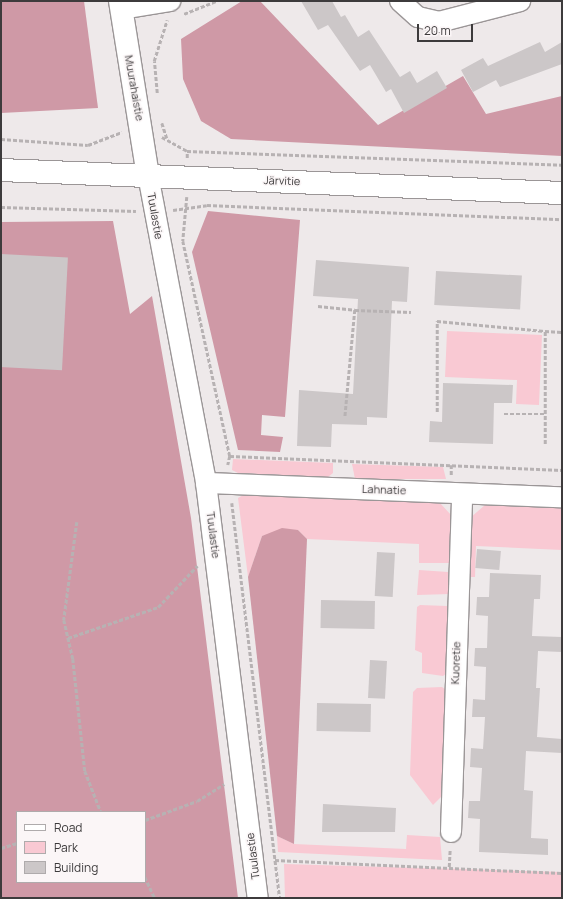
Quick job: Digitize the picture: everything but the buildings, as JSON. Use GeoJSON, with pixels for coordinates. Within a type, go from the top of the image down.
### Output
{"type":"FeatureCollection","features":[{"type":"Feature","properties":{"kind":"street"},"geometry":{"type":"LineString","coordinates":[[400,1],[418,17],[439,22],[520,1]]}},
{"type":"Feature","properties":{"kind":"street"},"geometry":{"type":"LineString","coordinates":[[120,5],[171,12]]}},
{"type":"Feature","properties":{"kind":"street","name":"Muurahaistie"},"geometry":{"type":"LineString","coordinates":[[120,5],[148,175]]}},
{"type":"Feature","properties":{"kind":"street","name":"Järvitie"},"geometry":{"type":"LineString","coordinates":[[1,170],[562,192]]}},
{"type":"Feature","properties":{"kind":"street","name":"Tuulastie"},"geometry":{"type":"LineString","coordinates":[[148,175],[206,483],[258,898]]}},
{"type":"Feature","properties":{"kind":"street","name":"Lahnatie"},"geometry":{"type":"LineString","coordinates":[[206,483],[562,497]]}},
{"type":"Feature","properties":{"kind":"street","name":"Kuoretie"},"geometry":{"type":"LineString","coordinates":[[451,832],[462,494]]}},
{"type":"Feature","properties":{"kind":"path"},"geometry":{"type":"LineString","coordinates":[[158,100],[154,61],[171,12],[216,1]]}},
{"type":"Feature","properties":{"kind":"path"},"geometry":{"type":"LineString","coordinates":[[159,116],[167,138]]}},
{"type":"Feature","properties":{"kind":"path"},"geometry":{"type":"LineString","coordinates":[[1,139],[88,145],[119,132],[167,138],[187,151],[562,165]]}},
{"type":"Feature","properties":{"kind":"path"},"geometry":{"type":"LineString","coordinates":[[1,207],[154,212],[207,205],[562,220]]}},
{"type":"Feature","properties":{"kind":"path"},"geometry":{"type":"LineString","coordinates":[[318,306],[355,310],[412,312]]}},
{"type":"Feature","properties":{"kind":"path"},"geometry":{"type":"LineString","coordinates":[[345,417],[355,310]]}},
{"type":"Feature","properties":{"kind":"path"},"geometry":{"type":"LineString","coordinates":[[437,412],[437,321],[562,332]]}},
{"type":"Feature","properties":{"kind":"path"},"geometry":{"type":"LineString","coordinates":[[545,331],[545,444]]}},
{"type":"Feature","properties":{"kind":"path"},"geometry":{"type":"LineString","coordinates":[[504,414],[545,414]]}},
{"type":"Feature","properties":{"kind":"path"},"geometry":{"type":"LineString","coordinates":[[230,456],[562,470]]}},
{"type":"Feature","properties":{"kind":"path"},"geometry":{"type":"LineString","coordinates":[[77,522],[64,620],[68,638],[85,771],[101,811]]}},
{"type":"Feature","properties":{"kind":"path"},"geometry":{"type":"LineString","coordinates":[[68,638],[158,607],[214,547]]}},
{"type":"Feature","properties":{"kind":"path"},"geometry":{"type":"LineString","coordinates":[[146,820],[197,801],[243,772]]}},
{"type":"Feature","properties":{"kind":"path"},"geometry":{"type":"LineString","coordinates":[[1,848],[16,843]]}},
{"type":"Feature","properties":{"kind":"path"},"geometry":{"type":"LineString","coordinates":[[275,860],[562,873]]}},
{"type":"Feature","properties":{"kind":"path"},"geometry":{"type":"LineString","coordinates":[[146,879],[155,898]]}},
{"type":"Feature","properties":{"kind":"green space"},"geometry":{"type":"Polygon","coordinates":[[[447,331],[542,335],[539,405],[516,404],[517,380],[445,377],[447,331]]]}},
{"type":"Feature","properties":{"kind":"green space"},"geometry":{"type":"Polygon","coordinates":[[[233,459],[333,463],[333,473],[328,477],[238,473],[232,470],[233,459]]]}},
{"type":"Feature","properties":{"kind":"green space"},"geometry":{"type":"Polygon","coordinates":[[[352,464],[443,467],[446,479],[355,479],[352,464]]]}},
{"type":"Feature","properties":{"kind":"green space"},"geometry":{"type":"Polygon","coordinates":[[[245,494],[439,502],[452,516],[452,559],[449,563],[419,563],[419,544],[307,539],[298,530],[262,536],[248,577],[238,498],[245,494]]]}},
{"type":"Feature","properties":{"kind":"green space"},"geometry":{"type":"Polygon","coordinates":[[[485,505],[562,508],[562,550],[476,546],[475,577],[469,577],[470,518],[485,505]]]}},
{"type":"Feature","properties":{"kind":"green space"},"geometry":{"type":"Polygon","coordinates":[[[419,570],[448,572],[450,594],[417,595],[419,570]]]}},
{"type":"Feature","properties":{"kind":"green space"},"geometry":{"type":"Polygon","coordinates":[[[420,605],[447,606],[449,610],[447,673],[443,676],[422,673],[422,653],[415,650],[417,607],[420,605]]]}},
{"type":"Feature","properties":{"kind":"green space"},"geometry":{"type":"Polygon","coordinates":[[[442,687],[446,690],[442,796],[433,805],[410,775],[413,692],[417,688],[442,687]]]}},
{"type":"Feature","properties":{"kind":"green space"},"geometry":{"type":"Polygon","coordinates":[[[407,835],[440,837],[442,860],[278,852],[277,836],[294,844],[406,849],[407,835]]]}},
{"type":"Feature","properties":{"kind":"green space"},"geometry":{"type":"Polygon","coordinates":[[[284,864],[562,872],[562,898],[285,898],[284,864]]]}},
{"type":"Feature","properties":{"kind":"shaded area"},"geometry":{"type":"Polygon","coordinates":[[[1,1],[84,1],[98,108],[1,113],[1,1]]]}},
{"type":"Feature","properties":{"kind":"shaded area"},"geometry":{"type":"Polygon","coordinates":[[[242,1],[260,1],[378,125],[463,76],[486,114],[562,96],[562,156],[231,139],[201,121],[183,79],[181,39],[242,1]]]}},
{"type":"Feature","properties":{"kind":"shaded area"},"geometry":{"type":"Polygon","coordinates":[[[208,211],[300,220],[285,417],[262,415],[261,435],[283,437],[280,452],[238,450],[192,252],[208,211]]]}},
{"type":"Feature","properties":{"kind":"shaded area"},"geometry":{"type":"Polygon","coordinates":[[[113,221],[130,314],[152,296],[191,518],[238,898],[1,898],[1,222],[113,221]]]}},
{"type":"Feature","properties":{"kind":"shaded area"},"geometry":{"type":"Polygon","coordinates":[[[282,528],[298,530],[307,539],[294,844],[277,836],[248,577],[262,536],[282,528]]]}}]}
